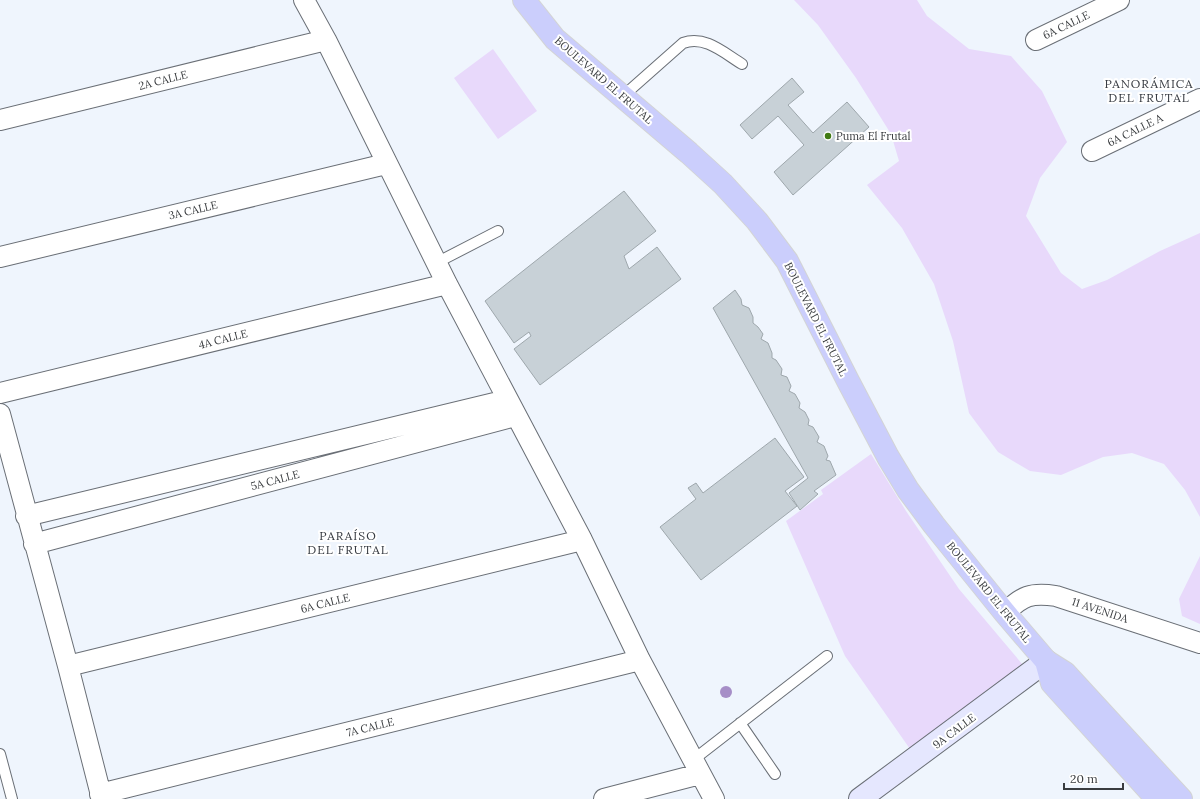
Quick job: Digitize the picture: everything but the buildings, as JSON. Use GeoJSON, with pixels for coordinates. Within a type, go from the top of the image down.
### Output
{"type":"FeatureCollection","features":[{"type":"Feature","properties":{"kind":"main road","name":"BOULEVARD EL FRUTAL"},"geometry":{"type":"LineString","coordinates":[[524,0],[555,39],[723,184],[745,206],[787,261],[888,457],[908,490],[934,525],[1005,613],[1046,661],[1064,673],[1181,799]]}},
{"type":"Feature","properties":{"kind":"main road","name":"BOULEVARD EL FRUTAL"},"geometry":{"type":"LineString","coordinates":[[1046,661],[1052,683],[1157,799]]}},
{"type":"Feature","properties":{"kind":"main road","name":"9A CALLE"},"geometry":{"type":"LineString","coordinates":[[860,799],[1046,661]]}},
{"type":"Feature","properties":{"kind":"street"},"geometry":{"type":"LineString","coordinates":[[304,0],[326,40],[436,263],[511,408],[582,540],[640,660],[714,799]]}},
{"type":"Feature","properties":{"kind":"street","name":"6A CALLE"},"geometry":{"type":"LineString","coordinates":[[1036,40],[1119,0]]}},
{"type":"Feature","properties":{"kind":"street","name":"2A CALLE"},"geometry":{"type":"LineString","coordinates":[[0,120],[326,40]]}},
{"type":"Feature","properties":{"kind":"street","name":"6A CALLE A"},"geometry":{"type":"LineString","coordinates":[[1092,151],[1200,99]]}},
{"type":"Feature","properties":{"kind":"street","name":"3A CALLE"},"geometry":{"type":"LineString","coordinates":[[0,257],[386,164]]}},
{"type":"Feature","properties":{"kind":"street","name":"4A CALLE"},"geometry":{"type":"LineString","coordinates":[[0,393],[447,284]]}},
{"type":"Feature","properties":{"kind":"street","name":"5A CALLE"},"geometry":{"type":"LineString","coordinates":[[26,516],[511,408]]}},
{"type":"Feature","properties":{"kind":"street","name":"5A CALLE"},"geometry":{"type":"LineString","coordinates":[[34,544],[511,408]]}},
{"type":"Feature","properties":{"kind":"street"},"geometry":{"type":"LineString","coordinates":[[0,414],[26,516],[68,666],[101,797]]}},
{"type":"Feature","properties":{"kind":"street","name":"6A CALLE"},"geometry":{"type":"LineString","coordinates":[[68,666],[582,540]]}},
{"type":"Feature","properties":{"kind":"street","name":"11 AVENIDA"},"geometry":{"type":"LineString","coordinates":[[1005,613],[1015,603],[1028,595],[1040,593],[1056,596],[1200,643]]}},
{"type":"Feature","properties":{"kind":"street","name":"7A CALLE"},"geometry":{"type":"LineString","coordinates":[[101,797],[640,660]]}},
{"type":"Feature","properties":{"kind":"street"},"geometry":{"type":"LineString","coordinates":[[604,799],[696,767]]}},
{"type":"Feature","properties":{"kind":"lane"},"geometry":{"type":"LineString","coordinates":[[622,97],[683,43],[692,40],[707,42],[742,64]]}},
{"type":"Feature","properties":{"kind":"lane"},"geometry":{"type":"LineString","coordinates":[[436,263],[498,231]]}},
{"type":"Feature","properties":{"kind":"lane"},"geometry":{"type":"LineString","coordinates":[[696,767],[740,723],[827,656]]}},
{"type":"Feature","properties":{"kind":"lane"},"geometry":{"type":"LineString","coordinates":[[740,723],[775,774]]}},
{"type":"Feature","properties":{"kind":"lane"},"geometry":{"type":"LineString","coordinates":[[0,754],[12,799]]}},
{"type":"Feature","properties":{"kind":"shaded area"},"geometry":{"type":"Polygon","coordinates":[[[794,0],[917,0],[927,16],[969,49],[1011,56],[1042,91],[1067,142],[1040,178],[1026,216],[1061,273],[1082,289],[1107,280],[1160,251],[1200,233],[1200,517],[1185,490],[1164,464],[1132,453],[1103,457],[1061,475],[1030,471],[998,452],[969,413],[953,341],[934,284],[902,228],[867,185],[899,161],[891,134],[856,78],[818,25],[794,0]]]}},
{"type":"Feature","properties":{"kind":"shaded area"},"geometry":{"type":"Polygon","coordinates":[[[493,49],[537,111],[498,139],[454,78],[493,49]]]}},
{"type":"Feature","properties":{"kind":"shaded area"},"geometry":{"type":"Polygon","coordinates":[[[871,454],[906,511],[959,589],[1023,665],[910,749],[845,656],[786,521],[823,494],[821,490],[871,454]]]}},
{"type":"Feature","properties":{"kind":"shaded area"},"geometry":{"type":"Polygon","coordinates":[[[1200,556],[1200,624],[1182,616],[1179,599],[1200,556]]]}},
{"type":"Feature","properties":{"kind":"place","name":"Puma El Frutal"},"geometry":{"type":"Point","coordinates":[828,136]}},
{"type":"Feature","properties":{"kind":"district","name":"PANORÁMICA DEL FRUTAL"},"geometry":{"type":"Point","coordinates":[1149,90]}},
{"type":"Feature","properties":{"kind":"district","name":"PARAÍSO DEL FRUTAL"},"geometry":{"type":"Point","coordinates":[348,542]}}]}
